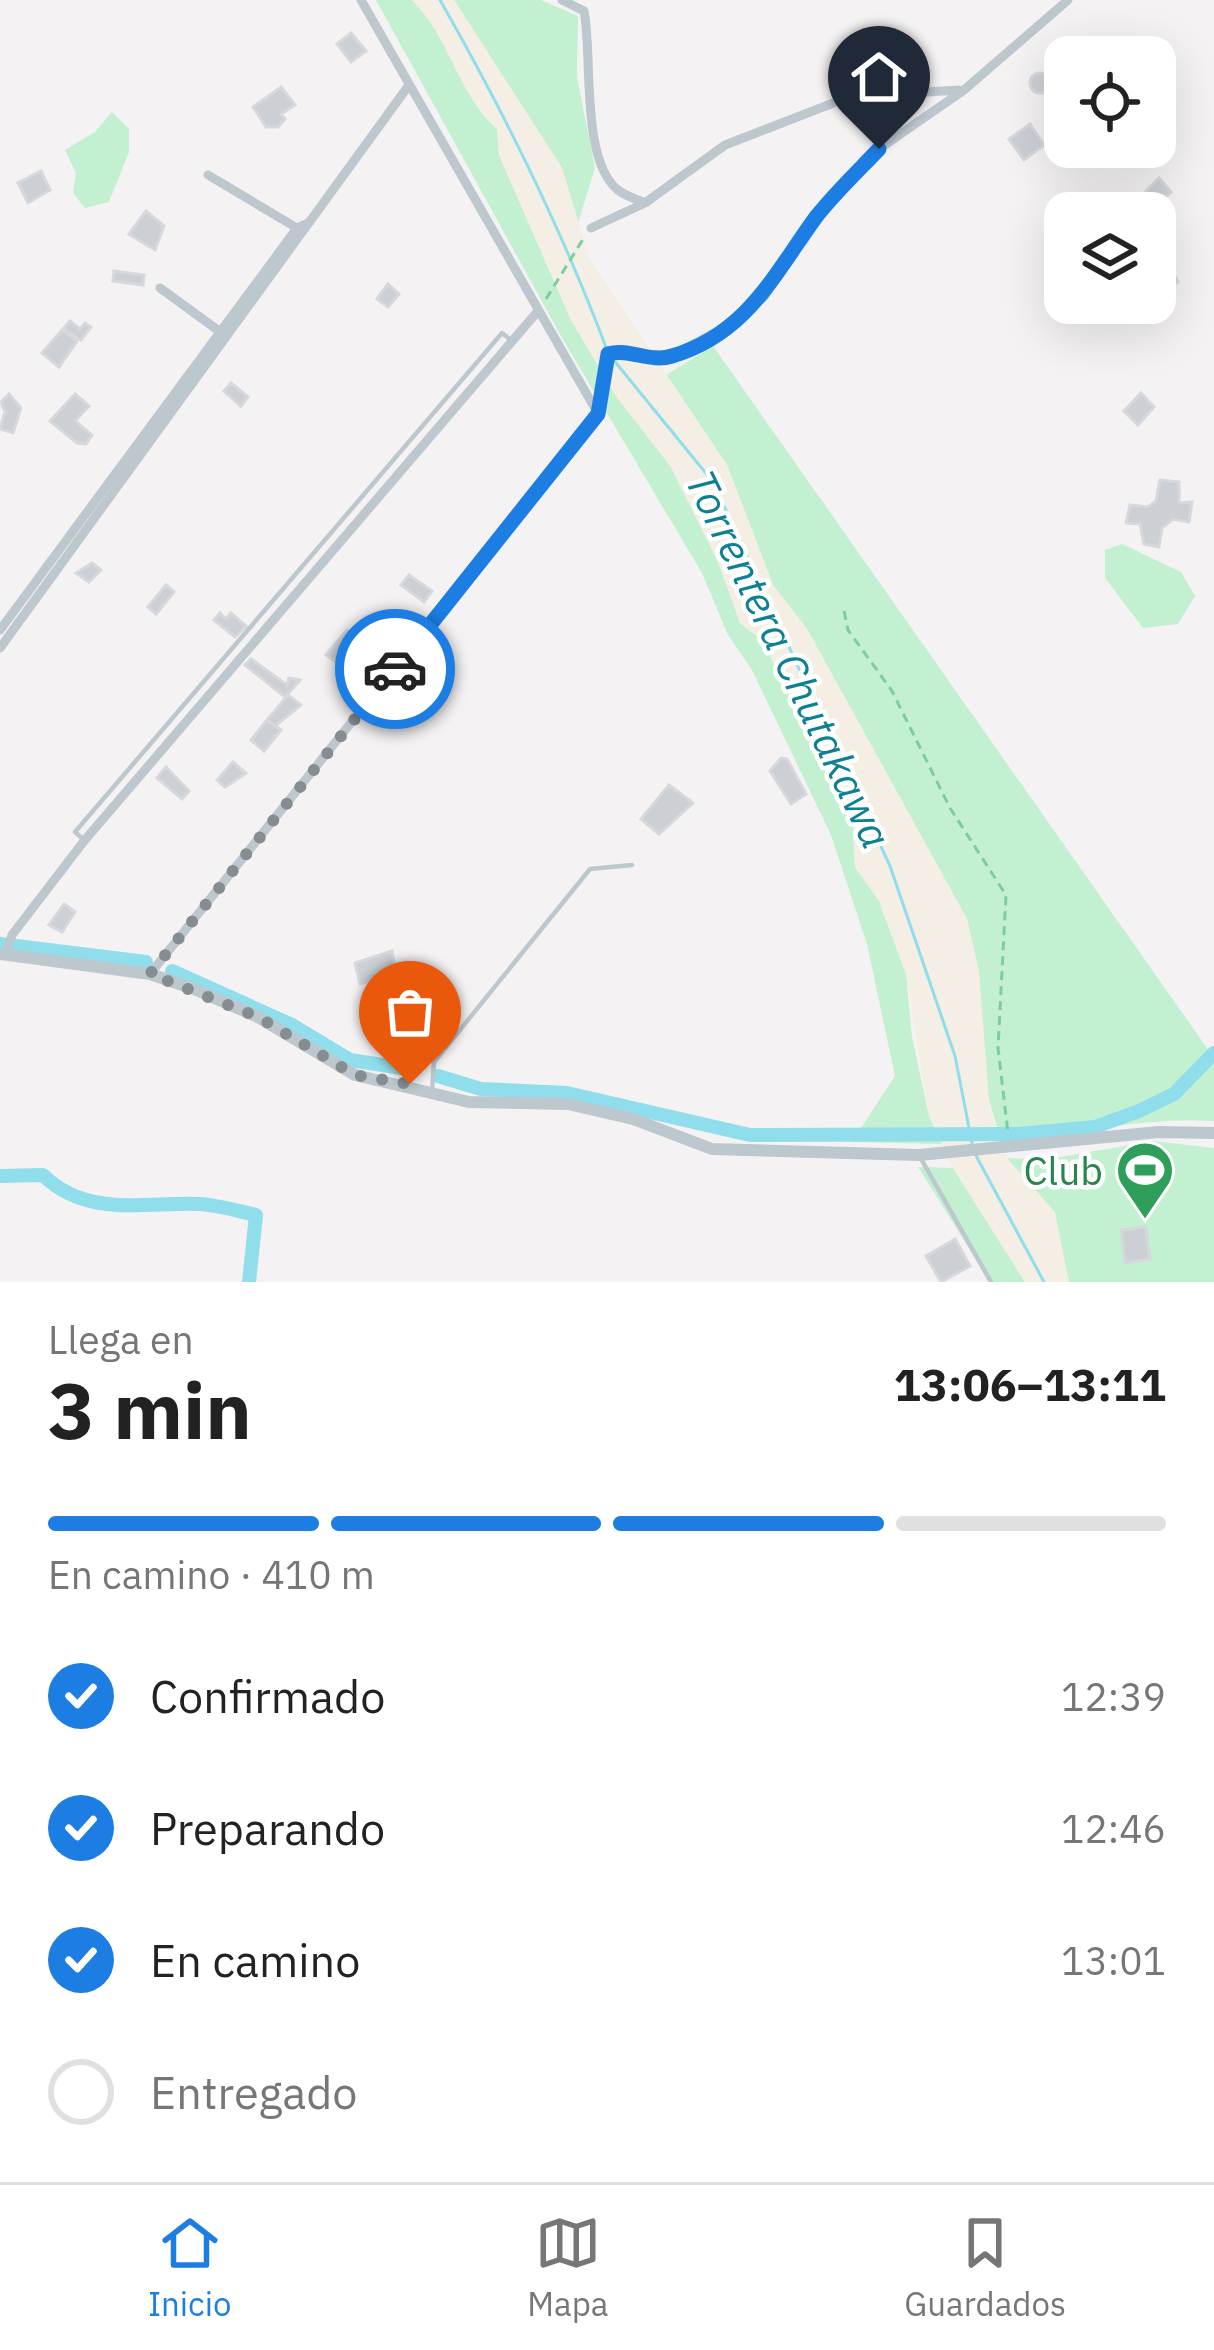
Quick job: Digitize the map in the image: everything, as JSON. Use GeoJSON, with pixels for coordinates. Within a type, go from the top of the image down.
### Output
{"type":"FeatureCollection","features":[{"type":"Feature","properties":{"kind":"street"},"geometry":{"type":"LineString","coordinates":[[361,0],[598,414]]}},
{"type":"Feature","properties":{"kind":"street"},"geometry":{"type":"LineString","coordinates":[[562,0],[584,11],[585,67],[600,158],[615,189],[645,203]]}},
{"type":"Feature","properties":{"kind":"street"},"geometry":{"type":"LineString","coordinates":[[150,974],[598,414],[608,354],[622,350],[645,357],[671,356],[720,330],[764,297],[818,215],[879,149],[964,89],[1068,0]]}},
{"type":"Feature","properties":{"kind":"street"},"geometry":{"type":"LineString","coordinates":[[0,648],[305,236],[310,222],[409,86]]}},
{"type":"Feature","properties":{"kind":"street"},"geometry":{"type":"LineString","coordinates":[[591,228],[645,203],[724,145],[849,97],[964,89]]}},
{"type":"Feature","properties":{"kind":"street"},"geometry":{"type":"LineString","coordinates":[[208,175],[297,228]]}},
{"type":"Feature","properties":{"kind":"street"},"geometry":{"type":"LineString","coordinates":[[0,630],[297,228],[310,222]]}},
{"type":"Feature","properties":{"kind":"street"},"geometry":{"type":"LineString","coordinates":[[160,288],[219,331]]}},
{"type":"Feature","properties":{"kind":"street"},"geometry":{"type":"LineString","coordinates":[[538,311],[84,841],[2,954],[150,974],[258,1017],[355,1075],[469,1102],[568,1104],[633,1119],[712,1149],[919,1155],[1159,1132],[1214,1133]]}},
{"type":"Feature","properties":{"kind":"lane"},"geometry":{"type":"LineString","coordinates":[[432,1091],[434,1062],[590,869],[632,865]]}},
{"type":"Feature","properties":{"kind":"lane"},"geometry":{"type":"LineString","coordinates":[[919,1155],[992,1282]]}},
{"type":"Feature","properties":{"kind":"path"},"geometry":{"type":"LineString","coordinates":[[538,311],[591,228]]}},
{"type":"Feature","properties":{"kind":"path"},"geometry":{"type":"LineString","coordinates":[[844,611],[848,630],[892,692],[950,808],[1006,895],[998,1048],[1011,1147]]}},
{"type":"Feature","properties":{"kind":"green space"},"geometry":{"type":"Polygon","coordinates":[[[376,0],[412,0],[436,31],[472,99],[497,129],[499,155],[571,320],[616,396],[671,467],[719,564],[740,623],[763,641],[853,827],[855,867],[879,901],[906,974],[912,1037],[929,1116],[942,1144],[852,1142],[895,1076],[867,944],[831,835],[752,670],[728,635],[702,573],[561,336],[376,0]]]}},
{"type":"Feature","properties":{"kind":"green space"},"geometry":{"type":"Polygon","coordinates":[[[454,0],[541,0],[578,16],[577,77],[595,168],[578,223],[562,168],[454,0]]]}},
{"type":"Feature","properties":{"kind":"green space"},"geometry":{"type":"Polygon","coordinates":[[[112,112],[129,129],[129,152],[109,202],[85,208],[73,193],[76,173],[65,150],[95,132],[112,112]]]}},
{"type":"Feature","properties":{"kind":"green space"},"geometry":{"type":"Polygon","coordinates":[[[713,346],[1214,1058],[1214,1121],[1135,1124],[1003,1141],[982,1060],[967,919],[807,629],[773,585],[727,465],[666,375],[713,346]]]}},
{"type":"Feature","properties":{"kind":"green space"},"geometry":{"type":"Polygon","coordinates":[[[1122,544],[1181,572],[1195,596],[1178,624],[1143,628],[1105,578],[1105,550],[1122,544]]]}},
{"type":"Feature","properties":{"kind":"green space","name":"Club"},"geometry":{"type":"Polygon","coordinates":[[[1153,1141],[1214,1148],[1214,1282],[1069,1282],[1061,1253],[1007,1158],[1043,1160],[1153,1141]]]}},
{"type":"Feature","properties":{"kind":"green space"},"geometry":{"type":"Polygon","coordinates":[[[918,1167],[953,1168],[1025,1282],[990,1282],[918,1167]]]}},
{"type":"Feature","properties":{"kind":"sand"},"geometry":{"type":"Polygon","coordinates":[[[412,0],[454,0],[562,168],[590,260],[727,465],[773,585],[807,629],[967,919],[979,971],[990,1112],[1007,1158],[1055,1212],[1069,1282],[1025,1282],[953,1168],[929,1116],[906,974],[879,901],[855,867],[853,827],[763,641],[740,623],[719,564],[671,467],[616,396],[571,320],[499,155],[497,129],[472,99],[436,31],[412,0]]]}},
{"type":"Feature","properties":{"kind":"building"},"geometry":{"type":"Polygon","coordinates":[[[351,33],[366,51],[351,62],[337,44],[351,33]]]}},
{"type":"Feature","properties":{"kind":"building"},"geometry":{"type":"Polygon","coordinates":[[[1040,73],[1044,91],[1040,93],[1030,83],[1040,73]]]}},
{"type":"Feature","properties":{"kind":"building"},"geometry":{"type":"Polygon","coordinates":[[[281,87],[295,105],[281,114],[285,119],[278,127],[266,127],[253,107],[281,87]]]}},
{"type":"Feature","properties":{"kind":"building"},"geometry":{"type":"Polygon","coordinates":[[[1030,124],[1044,145],[1024,160],[1009,139],[1030,124]]]}},
{"type":"Feature","properties":{"kind":"building"},"geometry":{"type":"Polygon","coordinates":[[[41,171],[50,190],[28,203],[18,183],[41,171]]]}},
{"type":"Feature","properties":{"kind":"building"},"geometry":{"type":"Polygon","coordinates":[[[1159,178],[1171,192],[1147,192],[1159,178]]]}},
{"type":"Feature","properties":{"kind":"building"},"geometry":{"type":"Polygon","coordinates":[[[146,211],[164,226],[155,250],[129,234],[146,211]]]}},
{"type":"Feature","properties":{"kind":"building"},"geometry":{"type":"Polygon","coordinates":[[[114,271],[144,275],[143,285],[113,281],[114,271]]]}},
{"type":"Feature","properties":{"kind":"building"},"geometry":{"type":"Polygon","coordinates":[[[388,284],[399,294],[388,307],[377,299],[388,284]]]}},
{"type":"Feature","properties":{"kind":"building"},"geometry":{"type":"Polygon","coordinates":[[[70,321],[80,329],[85,323],[91,327],[81,340],[63,329],[70,321]]]}},
{"type":"Feature","properties":{"kind":"building"},"geometry":{"type":"Polygon","coordinates":[[[62,330],[77,341],[59,367],[42,353],[62,330]]]}},
{"type":"Feature","properties":{"kind":"building"},"geometry":{"type":"Polygon","coordinates":[[[231,383],[248,397],[241,406],[224,391],[231,383]]]}},
{"type":"Feature","properties":{"kind":"building"},"geometry":{"type":"Polygon","coordinates":[[[1141,393],[1154,407],[1138,425],[1124,411],[1141,393]]]}},
{"type":"Feature","properties":{"kind":"building"},"geometry":{"type":"Polygon","coordinates":[[[9,394],[21,408],[13,433],[0,429],[5,412],[1,402],[9,394]]]}},
{"type":"Feature","properties":{"kind":"building"},"geometry":{"type":"Polygon","coordinates":[[[75,394],[89,406],[75,421],[92,435],[86,444],[77,443],[50,421],[75,394]]]}},
{"type":"Feature","properties":{"kind":"building"},"geometry":{"type":"Polygon","coordinates":[[[1160,480],[1179,482],[1179,503],[1192,502],[1189,522],[1173,519],[1162,528],[1159,547],[1144,544],[1140,524],[1126,523],[1130,505],[1148,507],[1156,501],[1160,480]]]}},
{"type":"Feature","properties":{"kind":"building"},"geometry":{"type":"Polygon","coordinates":[[[92,563],[101,570],[89,582],[76,573],[92,563]]]}},
{"type":"Feature","properties":{"kind":"building"},"geometry":{"type":"Polygon","coordinates":[[[409,575],[432,591],[424,602],[401,585],[409,575]]]}},
{"type":"Feature","properties":{"kind":"building"},"geometry":{"type":"Polygon","coordinates":[[[166,585],[174,592],[156,614],[148,607],[166,585]]]}},
{"type":"Feature","properties":{"kind":"building"},"geometry":{"type":"Polygon","coordinates":[[[220,613],[226,619],[231,613],[246,626],[235,637],[214,620],[220,613]]]}},
{"type":"Feature","properties":{"kind":"building"},"geometry":{"type":"Polygon","coordinates":[[[347,630],[382,657],[374,666],[354,649],[339,664],[326,655],[347,630]]]}},
{"type":"Feature","properties":{"kind":"building"},"geometry":{"type":"Polygon","coordinates":[[[251,659],[287,685],[289,678],[300,680],[285,697],[245,665],[251,659]]]}},
{"type":"Feature","properties":{"kind":"building"},"geometry":{"type":"Polygon","coordinates":[[[288,695],[301,705],[275,726],[267,720],[288,695]]]}},
{"type":"Feature","properties":{"kind":"building"},"geometry":{"type":"Polygon","coordinates":[[[267,720],[281,730],[264,751],[251,740],[267,720]]]}},
{"type":"Feature","properties":{"kind":"building"},"geometry":{"type":"Polygon","coordinates":[[[781,758],[787,759],[806,794],[791,804],[770,771],[781,758]]]}},
{"type":"Feature","properties":{"kind":"building"},"geometry":{"type":"Polygon","coordinates":[[[233,762],[246,773],[225,787],[217,780],[233,762]]]}},
{"type":"Feature","properties":{"kind":"building"},"geometry":{"type":"Polygon","coordinates":[[[166,767],[189,791],[182,799],[157,778],[166,767]]]}},
{"type":"Feature","properties":{"kind":"building"},"geometry":{"type":"Polygon","coordinates":[[[669,785],[693,803],[659,834],[641,819],[669,785]]]}},
{"type":"Feature","properties":{"kind":"building"},"geometry":{"type":"Polygon","coordinates":[[[64,904],[75,912],[62,932],[49,925],[64,904]]]}},
{"type":"Feature","properties":{"kind":"building"},"geometry":{"type":"Polygon","coordinates":[[[392,951],[396,973],[360,984],[355,963],[392,951]]]}},
{"type":"Feature","properties":{"kind":"building"},"geometry":{"type":"Polygon","coordinates":[[[1146,1227],[1150,1259],[1125,1263],[1121,1230],[1146,1227]]]}},
{"type":"Feature","properties":{"kind":"building"},"geometry":{"type":"Polygon","coordinates":[[[955,1239],[970,1266],[941,1282],[926,1256],[955,1239]]]}},
{"type":"Feature","properties":{"kind":"waterway","name":"Torrentera Chutakawa"},"geometry":{"type":"LineString","coordinates":[[440,0],[531,172],[607,350]]}},
{"type":"Feature","properties":{"kind":"waterway","name":"Torrentera Chutakawa"},"geometry":{"type":"LineString","coordinates":[[612,358],[713,482],[890,866],[955,1056],[972,1143]]}},
{"type":"Feature","properties":{"kind":"waterway"},"geometry":{"type":"LineString","coordinates":[[0,944],[146,962]]}},
{"type":"Feature","properties":{"kind":"waterway"},"geometry":{"type":"LineString","coordinates":[[172,971],[292,1025],[350,1060],[408,1069]]}},
{"type":"Feature","properties":{"kind":"waterway"},"geometry":{"type":"LineString","coordinates":[[438,1076],[481,1089],[567,1093],[750,1135],[1019,1134],[1095,1127],[1139,1111],[1174,1094],[1214,1053]]}},
{"type":"Feature","properties":{"kind":"waterway","name":"Torrentera Chutakawa"},"geometry":{"type":"LineString","coordinates":[[974,1152],[1044,1282]]}},
{"type":"Feature","properties":{"kind":"waterway"},"geometry":{"type":"LineString","coordinates":[[0,1176],[43,1175],[60,1189],[97,1203],[199,1204],[256,1215],[249,1282]]}},
{"type":"Feature","properties":{"kind":"way so far"},"geometry":{"type":"LineString","coordinates":[[395,669],[150,974],[258,1017],[316,1056],[355,1075],[410,1084]]}},
{"type":"Feature","properties":{"kind":"place","name":"Club"},"geometry":{"type":"Point","coordinates":[1145,1221]}},
{"type":"Feature","properties":{"kind":"route"},"geometry":{"type":"LineString","coordinates":[[395,669],[598,414],[608,354],[622,350],[645,357],[671,356],[742,314],[764,297],[818,215],[879,149]]}}]}
